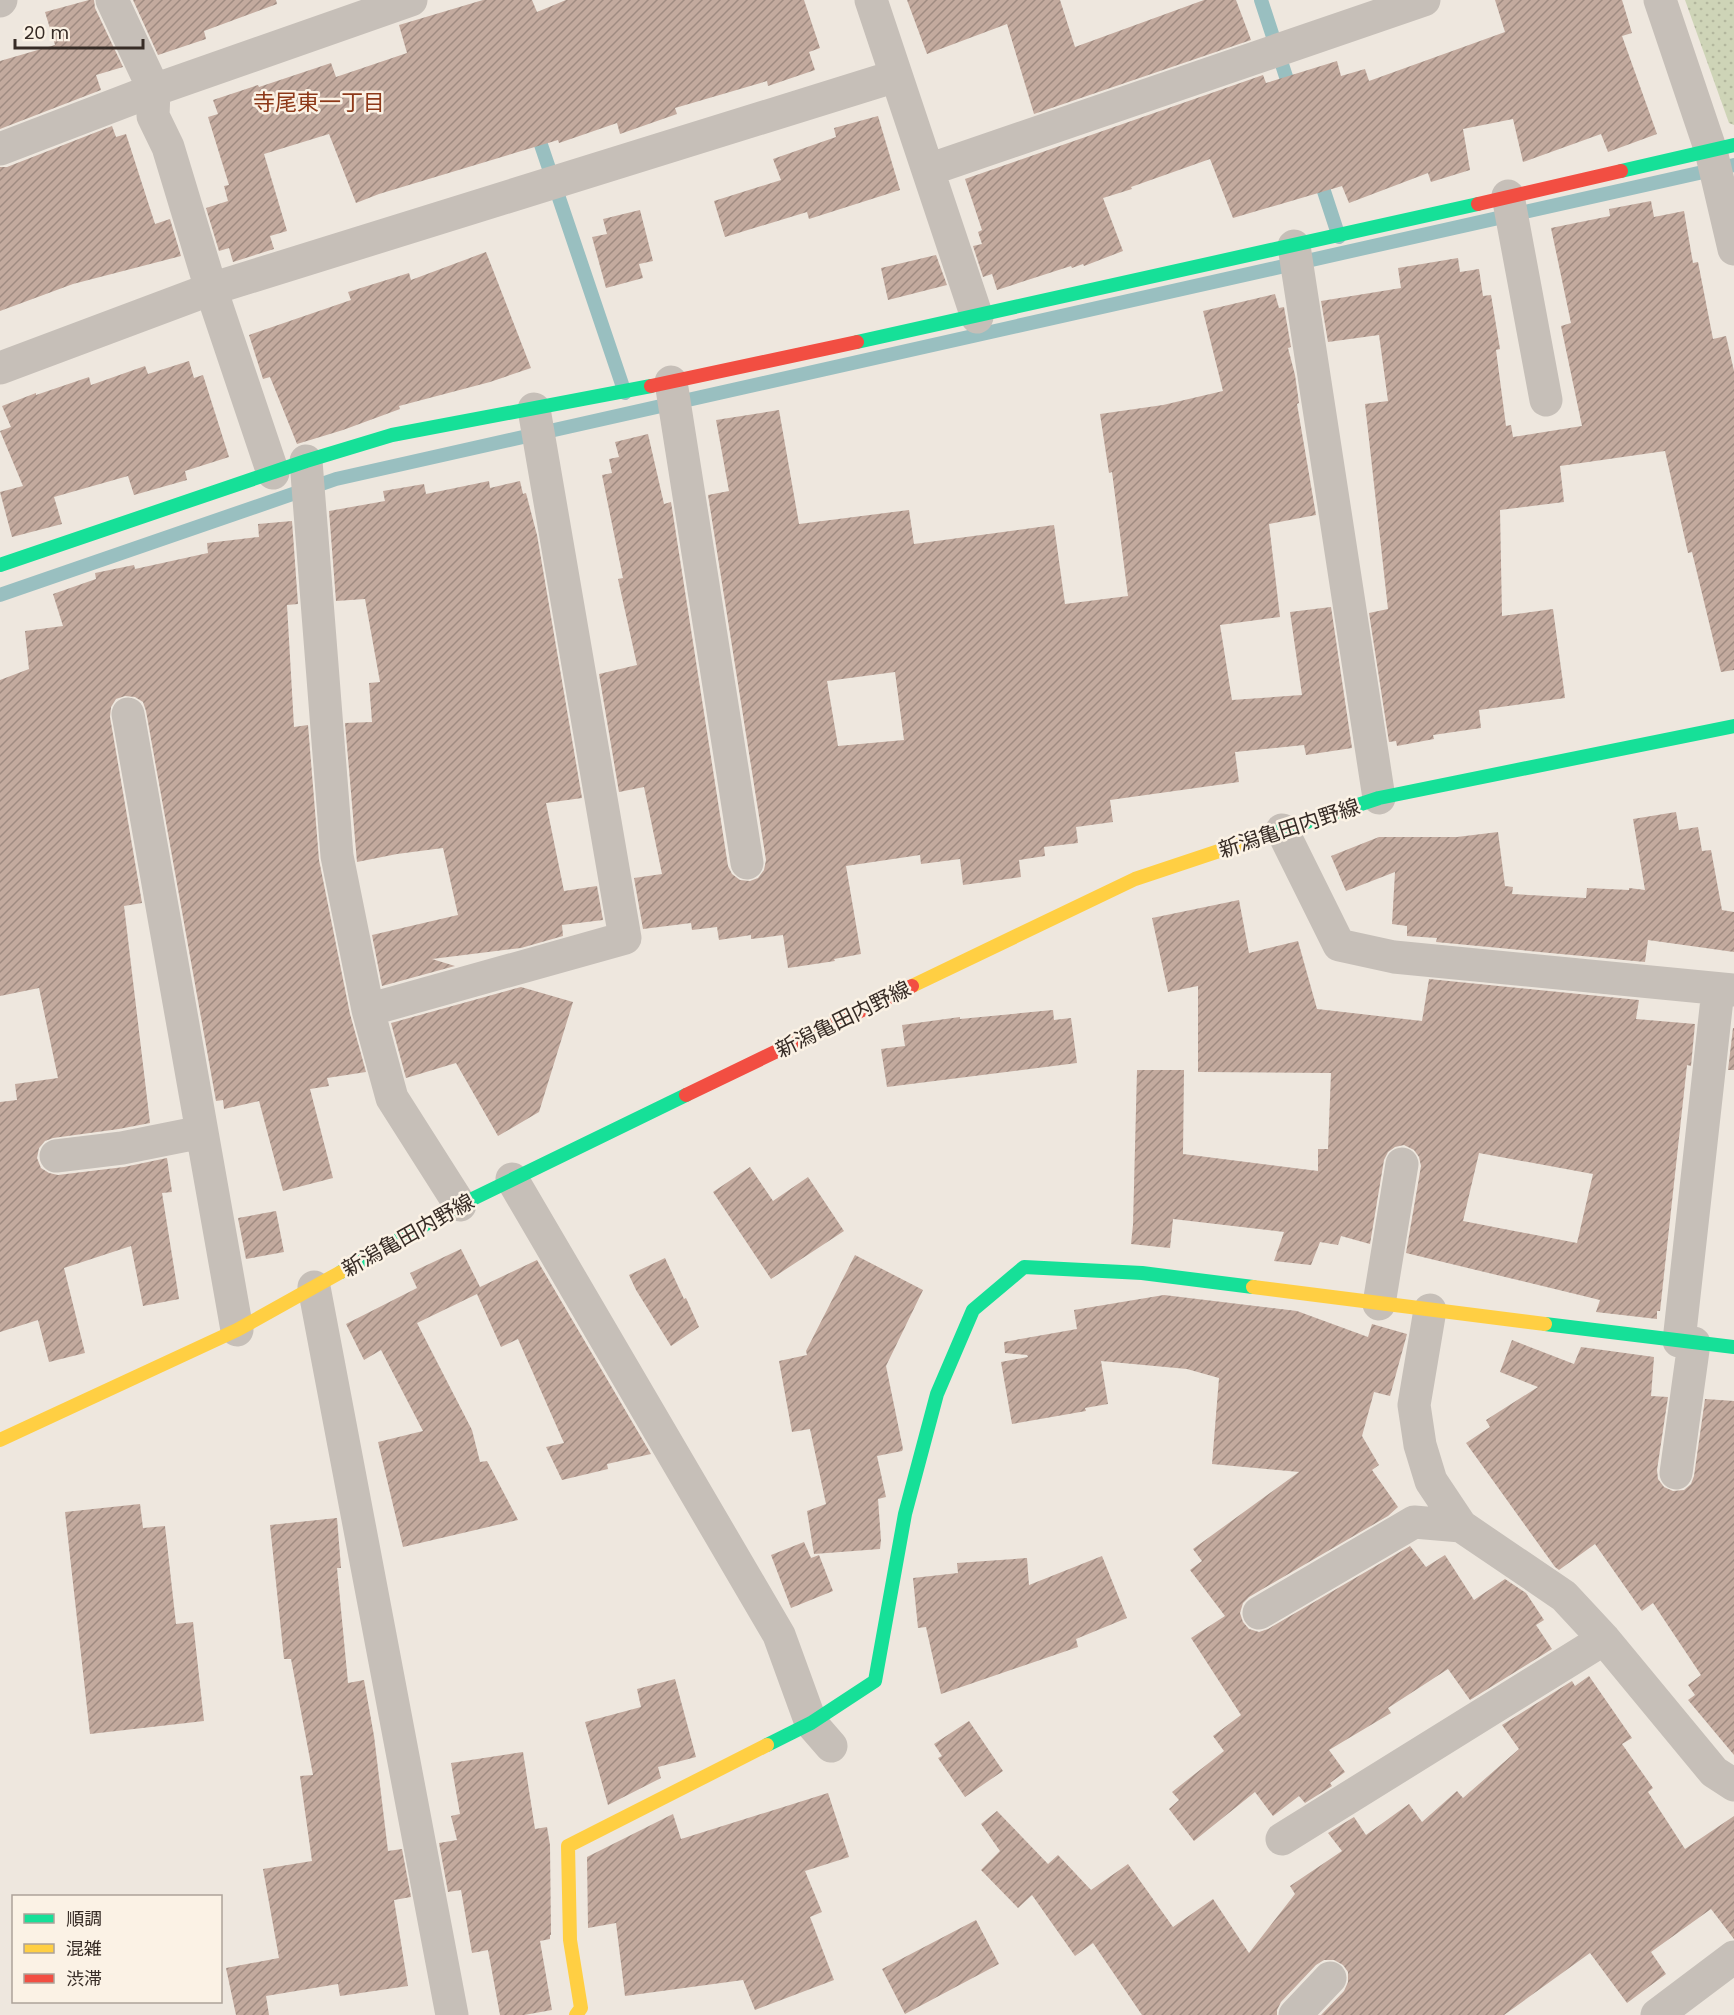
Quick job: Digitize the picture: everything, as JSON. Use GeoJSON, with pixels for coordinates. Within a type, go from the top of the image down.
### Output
{"type":"FeatureCollection","features":[{"type":"Feature","properties":{"kind":"street"},"geometry":{"type":"LineString","coordinates":[[112,0],[153,90],[153,116],[168,147],[211,289],[273,473]]}},
{"type":"Feature","properties":{"kind":"street"},"geometry":{"type":"LineString","coordinates":[[0,149],[153,90],[411,0]]}},
{"type":"Feature","properties":{"kind":"street"},"geometry":{"type":"LineString","coordinates":[[871,0],[977,317]]}},
{"type":"Feature","properties":{"kind":"street"},"geometry":{"type":"LineString","coordinates":[[928,170],[1424,0]]}},
{"type":"Feature","properties":{"kind":"street"},"geometry":{"type":"LineString","coordinates":[[1660,0],[1723,148],[1734,249]]}},
{"type":"Feature","properties":{"kind":"street"},"geometry":{"type":"LineString","coordinates":[[0,368],[211,289],[896,76]]}},
{"type":"Feature","properties":{"kind":"street"},"geometry":{"type":"LineString","coordinates":[[0,565],[306,461],[392,435],[671,382],[977,317],[1723,148]]}},
{"type":"Feature","properties":{"kind":"street"},"geometry":{"type":"LineString","coordinates":[[1508,196],[1546,400]]}},
{"type":"Feature","properties":{"kind":"street"},"geometry":{"type":"LineString","coordinates":[[1294,246],[1379,798]]}},
{"type":"Feature","properties":{"kind":"street"},"geometry":{"type":"LineString","coordinates":[[671,382],[747,863]]}},
{"type":"Feature","properties":{"kind":"street"},"geometry":{"type":"LineString","coordinates":[[368,1010],[625,938],[534,409]]}},
{"type":"Feature","properties":{"kind":"street"},"geometry":{"type":"LineString","coordinates":[[306,461],[337,856],[368,1010],[392,1098],[460,1205]]}},
{"type":"Feature","properties":{"kind":"street"},"geometry":{"type":"LineString","coordinates":[[128,714],[237,1330]]}},
{"type":"Feature","properties":{"kind":"street","name":"新潟亀田内野線"},"geometry":{"type":"LineString","coordinates":[[0,1440],[237,1330],[460,1205],[512,1179],[1136,879],[1379,798],[1734,726]]}},
{"type":"Feature","properties":{"kind":"street"},"geometry":{"type":"LineString","coordinates":[[1282,830],[1339,945],[1394,957],[1726,990],[1687,1342],[1676,1473]]}},
{"type":"Feature","properties":{"kind":"street"},"geometry":{"type":"LineString","coordinates":[[56,1156],[122,1148],[202,1132]]}},
{"type":"Feature","properties":{"kind":"street"},"geometry":{"type":"LineString","coordinates":[[1379,1304],[1402,1164]]}},
{"type":"Feature","properties":{"kind":"street"},"geometry":{"type":"LineString","coordinates":[[512,1179],[779,1635],[821,1735]]}},
{"type":"Feature","properties":{"kind":"street"},"geometry":{"type":"LineString","coordinates":[[581,2012],[570,1940],[568,1846],[821,1735],[875,1681],[905,1514],[937,1394],[973,1310],[1024,1267],[1142,1273],[1734,1347]]}},
{"type":"Feature","properties":{"kind":"street"},"geometry":{"type":"LineString","coordinates":[[314,1287],[452,2015]]}},
{"type":"Feature","properties":{"kind":"street"},"geometry":{"type":"LineString","coordinates":[[1430,1310],[1414,1405],[1420,1445],[1431,1480],[1461,1526],[1564,1596],[1604,1640],[1714,1772],[1734,1785]]}},
{"type":"Feature","properties":{"kind":"street"},"geometry":{"type":"LineString","coordinates":[[1259,1612],[1414,1522],[1461,1526]]}},
{"type":"Feature","properties":{"kind":"street"},"geometry":{"type":"LineString","coordinates":[[1282,1839],[1604,1640]]}},
{"type":"Feature","properties":{"kind":"street"},"geometry":{"type":"LineString","coordinates":[[1657,2015],[1734,1958]]}},
{"type":"Feature","properties":{"kind":"street"},"geometry":{"type":"LineString","coordinates":[[1295,2015],[1330,1978]]}},
{"type":"Feature","properties":{"kind":"green space"},"geometry":{"type":"Polygon","coordinates":[[[1685,0],[1734,0],[1734,125],[1729,123],[1685,0]]]}},
{"type":"Feature","properties":{"kind":"building"},"geometry":{"type":"Polygon","coordinates":[[[94,0],[95,8],[123,67],[96,75],[101,90],[0,129],[0,61],[55,45],[45,12],[94,0]]]}},
{"type":"Feature","properties":{"kind":"building"},"geometry":{"type":"Polygon","coordinates":[[[133,0],[276,0],[277,4],[204,31],[206,39],[158,55],[133,0]]]}},
{"type":"Feature","properties":{"kind":"building"},"geometry":{"type":"Polygon","coordinates":[[[483,0],[532,0],[537,12],[566,0],[804,0],[820,48],[809,52],[815,70],[768,86],[767,81],[675,108],[677,114],[620,134],[617,123],[559,143],[558,140],[356,203],[329,134],[264,154],[287,231],[270,236],[274,249],[233,262],[229,248],[219,251],[206,208],[228,201],[224,186],[229,185],[208,117],[218,114],[213,100],[331,63],[336,77],[407,53],[399,25],[483,0]]]}},
{"type":"Feature","properties":{"kind":"building"},"geometry":{"type":"Polygon","coordinates":[[[907,0],[1060,0],[1075,47],[1204,0],[1236,0],[1251,40],[1034,114],[1007,24],[927,54],[907,0]]]}},
{"type":"Feature","properties":{"kind":"building"},"geometry":{"type":"Polygon","coordinates":[[[1495,0],[1622,0],[1632,33],[1622,36],[1657,134],[1608,152],[1601,134],[1523,162],[1513,119],[1463,129],[1470,170],[1431,182],[1428,173],[1349,203],[1342,186],[1233,218],[1210,159],[1103,198],[1123,251],[1084,266],[1083,264],[1072,268],[1071,266],[997,290],[992,274],[983,277],[973,246],[982,244],[978,232],[982,230],[965,179],[1263,75],[1266,83],[1337,61],[1341,76],[1365,69],[1369,81],[1505,32],[1495,0]]]}},
{"type":"Feature","properties":{"kind":"building"},"geometry":{"type":"Polygon","coordinates":[[[878,116],[900,190],[809,219],[807,212],[725,237],[714,201],[781,180],[773,159],[836,137],[834,128],[878,116]]]}},
{"type":"Feature","properties":{"kind":"building"},"geometry":{"type":"Polygon","coordinates":[[[112,126],[116,137],[126,134],[155,224],[170,219],[181,256],[73,284],[0,311],[0,167],[7,167],[112,126]]]}},
{"type":"Feature","properties":{"kind":"building"},"geometry":{"type":"Polygon","coordinates":[[[1651,201],[1654,217],[1684,211],[1693,263],[1698,262],[1713,339],[1726,336],[1734,371],[1734,670],[1721,672],[1692,552],[1688,553],[1665,451],[1560,466],[1564,502],[1500,510],[1502,616],[1553,609],[1565,698],[1479,710],[1481,728],[1433,735],[1434,739],[1397,746],[1396,741],[1389,742],[1369,613],[1388,609],[1365,404],[1388,401],[1379,335],[1328,342],[1321,301],[1401,288],[1398,268],[1458,258],[1460,272],[1479,269],[1483,296],[1491,295],[1500,349],[1496,350],[1506,426],[1511,425],[1513,437],[1582,426],[1561,326],[1571,323],[1551,228],[1610,216],[1609,209],[1651,201]]]}},
{"type":"Feature","properties":{"kind":"building"},"geometry":{"type":"Polygon","coordinates":[[[640,210],[653,261],[639,264],[643,278],[606,288],[592,237],[607,234],[603,219],[640,210]]]}},
{"type":"Feature","properties":{"kind":"building"},"geometry":{"type":"Polygon","coordinates":[[[486,252],[531,368],[490,382],[399,406],[400,409],[297,444],[270,377],[263,379],[249,335],[351,300],[348,292],[409,273],[411,280],[486,252]]]}},
{"type":"Feature","properties":{"kind":"building"},"geometry":{"type":"Polygon","coordinates":[[[936,255],[947,285],[888,300],[881,268],[936,255]]]}},
{"type":"Feature","properties":{"kind":"building"},"geometry":{"type":"Polygon","coordinates":[[[1275,294],[1279,308],[1284,307],[1291,347],[1288,348],[1295,375],[1299,403],[1297,404],[1316,515],[1269,524],[1280,617],[1220,625],[1232,700],[1302,695],[1290,612],[1331,607],[1352,748],[1306,755],[1304,745],[1235,752],[1239,782],[1110,800],[1113,822],[1076,827],[1078,843],[1044,847],[1045,856],[1019,860],[1021,877],[963,885],[960,859],[921,864],[920,855],[846,866],[861,954],[834,959],[835,961],[788,968],[783,935],[751,939],[751,935],[719,940],[717,927],[692,930],[691,923],[643,929],[634,878],[662,874],[644,787],[619,792],[599,674],[637,665],[618,579],[623,578],[602,475],[612,473],[609,459],[619,457],[615,442],[648,434],[664,504],[671,502],[728,866],[732,874],[740,880],[750,881],[758,878],[764,870],[766,860],[708,495],[729,491],[716,420],[779,410],[799,524],[909,510],[914,544],[1054,525],[1065,604],[1128,596],[1112,472],[1109,473],[1100,414],[1163,405],[1223,391],[1203,311],[1275,294]],[[895,672],[827,681],[838,746],[904,740],[895,672]]]}},
{"type":"Feature","properties":{"kind":"building"},"geometry":{"type":"Polygon","coordinates":[[[189,361],[194,378],[203,375],[229,457],[185,471],[187,480],[134,495],[128,476],[54,497],[62,524],[12,537],[0,492],[23,486],[0,431],[11,427],[2,406],[89,377],[91,385],[145,366],[148,374],[189,361]]]}},
{"type":"Feature","properties":{"kind":"building"},"geometry":{"type":"Polygon","coordinates":[[[489,481],[490,488],[520,481],[523,494],[526,493],[537,535],[582,798],[546,803],[564,891],[597,886],[603,920],[562,925],[563,936],[521,948],[432,959],[455,966],[382,986],[372,935],[458,915],[443,848],[357,862],[345,723],[372,722],[369,683],[380,682],[365,599],[336,601],[329,511],[385,501],[383,491],[424,484],[426,494],[489,481]]]}},
{"type":"Feature","properties":{"kind":"building"},"geometry":{"type":"Polygon","coordinates":[[[292,521],[298,604],[287,605],[294,727],[308,725],[319,860],[350,1014],[366,1072],[327,1078],[329,1086],[310,1089],[333,1178],[283,1191],[259,1101],[224,1109],[223,1100],[216,1101],[146,711],[143,702],[135,697],[125,696],[116,699],[111,707],[110,717],[142,903],[124,906],[150,1123],[53,1138],[45,1141],[39,1148],[37,1158],[41,1168],[58,1175],[124,1167],[167,1158],[172,1192],[162,1193],[179,1299],[143,1306],[131,1246],[64,1268],[85,1353],[49,1362],[38,1320],[0,1332],[0,1102],[17,1100],[15,1084],[58,1078],[39,988],[0,996],[0,680],[29,669],[25,631],[63,626],[53,594],[96,579],[95,573],[134,565],[135,569],[208,553],[207,543],[259,537],[258,524],[292,521]]]}},
{"type":"Feature","properties":{"kind":"building"},"geometry":{"type":"Polygon","coordinates":[[[1676,812],[1679,830],[1698,827],[1702,851],[1711,850],[1722,910],[1734,912],[1734,952],[1648,940],[1645,962],[1436,942],[1437,938],[1407,936],[1407,926],[1392,924],[1395,872],[1346,891],[1331,856],[1379,837],[1457,837],[1498,832],[1505,886],[1513,887],[1512,894],[1586,898],[1587,888],[1645,890],[1633,819],[1676,812]]]}},
{"type":"Feature","properties":{"kind":"building"},"geometry":{"type":"Polygon","coordinates":[[[1239,900],[1249,953],[1298,941],[1317,1009],[1422,1021],[1429,979],[1639,1000],[1636,1019],[1695,1024],[1691,1066],[1687,1065],[1660,1311],[1657,1311],[1657,1319],[1596,1312],[1600,1300],[1406,1253],[1421,1166],[1414,1150],[1404,1145],[1388,1152],[1384,1160],[1370,1244],[1341,1236],[1338,1245],[1320,1242],[1311,1265],[1274,1261],[1284,1232],[1173,1219],[1170,1248],[1131,1244],[1137,1070],[1184,1070],[1183,1154],[1318,1171],[1318,1149],[1328,1149],[1331,1073],[1198,1072],[1198,986],[1168,992],[1152,918],[1239,900]],[[1479,1153],[1463,1221],[1577,1243],[1593,1174],[1479,1153]]]}},
{"type":"Feature","properties":{"kind":"building"},"geometry":{"type":"Polygon","coordinates":[[[521,987],[573,1002],[539,1112],[498,1136],[456,1063],[406,1078],[391,1023],[521,987]]]}},
{"type":"Feature","properties":{"kind":"building"},"geometry":{"type":"Polygon","coordinates":[[[1053,1010],[1054,1020],[1071,1018],[1077,1063],[887,1087],[881,1049],[905,1046],[902,1025],[960,1017],[960,1019],[1053,1010]]]}},
{"type":"Feature","properties":{"kind":"building"},"geometry":{"type":"Polygon","coordinates":[[[1733,1028],[1734,1070],[1728,1070],[1733,1028]]]}},
{"type":"Feature","properties":{"kind":"building"},"geometry":{"type":"Polygon","coordinates":[[[750,1167],[773,1201],[808,1177],[844,1231],[771,1279],[713,1192],[750,1167]]]}},
{"type":"Feature","properties":{"kind":"building"},"geometry":{"type":"Polygon","coordinates":[[[276,1211],[284,1252],[246,1259],[238,1218],[276,1211]]]}},
{"type":"Feature","properties":{"kind":"building"},"geometry":{"type":"Polygon","coordinates":[[[461,1249],[480,1287],[537,1260],[651,1454],[607,1464],[608,1469],[562,1480],[546,1447],[564,1443],[518,1339],[501,1347],[477,1294],[417,1323],[472,1430],[480,1462],[487,1461],[518,1520],[403,1547],[378,1442],[423,1431],[381,1350],[364,1360],[346,1324],[417,1288],[410,1273],[461,1249]]]}},
{"type":"Feature","properties":{"kind":"building"},"geometry":{"type":"Polygon","coordinates":[[[855,1255],[923,1290],[886,1366],[903,1449],[877,1456],[886,1497],[878,1499],[880,1549],[814,1554],[807,1511],[826,1504],[810,1429],[792,1432],[779,1361],[807,1355],[806,1351],[855,1255]]]}},
{"type":"Feature","properties":{"kind":"building"},"geometry":{"type":"Polygon","coordinates":[[[665,1258],[699,1327],[671,1346],[629,1275],[665,1258]]]}},
{"type":"Feature","properties":{"kind":"building"},"geometry":{"type":"Polygon","coordinates":[[[1164,1295],[1297,1311],[1368,1337],[1372,1324],[1407,1334],[1390,1396],[1374,1392],[1362,1436],[1379,1465],[1372,1470],[1398,1507],[1388,1516],[1249,1597],[1243,1603],[1240,1613],[1249,1629],[1259,1632],[1268,1629],[1410,1546],[1426,1567],[1445,1555],[1474,1600],[1505,1579],[1526,1593],[1544,1620],[1536,1625],[1552,1649],[1470,1700],[1448,1669],[1388,1708],[1391,1713],[1329,1750],[1345,1772],[1330,1783],[1332,1786],[1305,1803],[1299,1796],[1273,1816],[1255,1792],[1194,1841],[1169,1809],[1179,1800],[1172,1792],[1224,1751],[1213,1736],[1241,1715],[1191,1638],[1225,1616],[1190,1570],[1202,1561],[1193,1549],[1299,1472],[1212,1464],[1219,1378],[1187,1369],[1101,1361],[1108,1404],[1085,1408],[1086,1411],[1012,1424],[1001,1362],[1028,1357],[1005,1353],[1004,1342],[1077,1329],[1074,1310],[1164,1295]]]}},
{"type":"Feature","properties":{"kind":"building"},"geometry":{"type":"Polygon","coordinates":[[[1512,1340],[1574,1364],[1581,1347],[1654,1357],[1651,1396],[1668,1397],[1657,1470],[1658,1479],[1664,1487],[1673,1491],[1684,1490],[1691,1484],[1694,1476],[1705,1399],[1734,1401],[1734,1755],[1688,1700],[1695,1695],[1688,1685],[1701,1675],[1653,1603],[1642,1611],[1595,1544],[1559,1570],[1555,1567],[1466,1443],[1490,1427],[1486,1420],[1538,1387],[1500,1372],[1512,1340]]]}},
{"type":"Feature","properties":{"kind":"building"},"geometry":{"type":"Polygon","coordinates":[[[140,1504],[143,1528],[165,1526],[176,1624],[193,1622],[204,1721],[90,1734],[65,1512],[140,1504]]]}},
{"type":"Feature","properties":{"kind":"building"},"geometry":{"type":"Polygon","coordinates":[[[337,1518],[341,1568],[337,1568],[348,1683],[364,1680],[374,1736],[388,1851],[402,1849],[411,1897],[394,1900],[408,1986],[340,1996],[338,1984],[266,1996],[269,2015],[236,2015],[226,1968],[279,1958],[263,1869],[312,1861],[300,1776],[313,1775],[291,1659],[284,1659],[270,1525],[337,1518]]]}},
{"type":"Feature","properties":{"kind":"building"},"geometry":{"type":"Polygon","coordinates":[[[804,1542],[811,1558],[819,1555],[833,1591],[791,1608],[771,1555],[804,1542]]]}},
{"type":"Feature","properties":{"kind":"building"},"geometry":{"type":"Polygon","coordinates":[[[1102,1556],[1127,1618],[1076,1639],[1078,1647],[941,1694],[926,1627],[918,1628],[913,1578],[958,1573],[957,1563],[1027,1558],[1029,1585],[1102,1556]]]}},
{"type":"Feature","properties":{"kind":"building"},"geometry":{"type":"Polygon","coordinates":[[[1589,1676],[1632,1738],[1622,1744],[1653,1788],[1648,1792],[1685,1849],[1734,1816],[1734,1939],[1711,1909],[1651,1952],[1666,1974],[1627,2003],[1590,1953],[1504,2015],[1321,2015],[1344,1991],[1348,1982],[1348,1972],[1343,1965],[1334,1960],[1324,1960],[1316,1965],[1281,2002],[1277,2015],[1142,2015],[1093,1943],[1075,1956],[1032,1895],[1018,1908],[981,1870],[1000,1851],[981,1824],[997,1811],[1048,1864],[1058,1855],[1091,1890],[1128,1864],[1173,1927],[1213,1899],[1249,1953],[1295,1894],[1290,1886],[1342,1851],[1328,1833],[1354,1817],[1366,1835],[1409,1804],[1422,1822],[1457,1791],[1463,1798],[1519,1749],[1502,1725],[1572,1681],[1575,1686],[1589,1676]]]}},
{"type":"Feature","properties":{"kind":"building"},"geometry":{"type":"Polygon","coordinates":[[[675,1679],[696,1757],[658,1767],[661,1778],[608,1805],[585,1722],[641,1707],[637,1689],[675,1679]]]}},
{"type":"Feature","properties":{"kind":"building"},"geometry":{"type":"Polygon","coordinates":[[[969,1721],[1003,1771],[965,1797],[938,1758],[942,1756],[934,1744],[969,1721]]]}},
{"type":"Feature","properties":{"kind":"building"},"geometry":{"type":"Polygon","coordinates":[[[523,1752],[535,1829],[547,1827],[550,1845],[551,1935],[550,1939],[540,1941],[552,2010],[524,2015],[500,2015],[488,1950],[472,1953],[461,1890],[448,1892],[439,1843],[457,1840],[451,1816],[460,1814],[451,1763],[523,1752]]]}},
{"type":"Feature","properties":{"kind":"building"},"geometry":{"type":"Polygon","coordinates":[[[828,1793],[849,1857],[805,1871],[822,1912],[810,1917],[834,1980],[755,2010],[743,1980],[625,1996],[616,1923],[588,1928],[587,1857],[673,1814],[681,1839],[828,1793]]]}},
{"type":"Feature","properties":{"kind":"building"},"geometry":{"type":"Polygon","coordinates":[[[976,1920],[999,1964],[905,2014],[882,1969],[976,1920]]]}},
{"type":"Feature","properties":{"kind":"waterway"},"geometry":{"type":"LineString","coordinates":[[1261,0],[1291,92]]}},
{"type":"Feature","properties":{"kind":"waterway"},"geometry":{"type":"LineString","coordinates":[[536,130],[625,393]]}},
{"type":"Feature","properties":{"kind":"waterway"},"geometry":{"type":"LineString","coordinates":[[0,595],[336,479],[1734,165]]}},
{"type":"Feature","properties":{"kind":"waterway"},"geometry":{"type":"LineString","coordinates":[[1319,176],[1339,237]]}},
{"type":"Feature","properties":{"kind":"traffic: fast"},"geometry":{"type":"LineString","coordinates":[[1621,171],[1734,145]]}},
{"type":"Feature","properties":{"kind":"traffic: fast"},"geometry":{"type":"LineString","coordinates":[[857,342],[1478,204]]}},
{"type":"Feature","properties":{"kind":"traffic: fast"},"geometry":{"type":"LineString","coordinates":[[0,565],[306,461],[392,435],[651,386]]}},
{"type":"Feature","properties":{"kind":"traffic: fast"},"geometry":{"type":"LineString","coordinates":[[1270,834],[1379,798],[1734,726]]}},
{"type":"Feature","properties":{"kind":"traffic: fast"},"geometry":{"type":"LineString","coordinates":[[341,1272],[460,1205],[686,1095]]}},
{"type":"Feature","properties":{"kind":"traffic: fast"},"geometry":{"type":"LineString","coordinates":[[767,1745],[811,1723],[875,1681],[905,1514],[937,1394],[973,1310],[1024,1267],[1142,1273],[1253,1287]]}},
{"type":"Feature","properties":{"kind":"traffic: fast"},"geometry":{"type":"LineString","coordinates":[[1545,1324],[1734,1347]]}},
{"type":"Feature","properties":{"kind":"traffic: slow"},"geometry":{"type":"LineString","coordinates":[[912,986],[1135,879],[1270,834]]}},
{"type":"Feature","properties":{"kind":"traffic: slow"},"geometry":{"type":"LineString","coordinates":[[0,1440],[237,1330],[341,1272]]}},
{"type":"Feature","properties":{"kind":"traffic: slow"},"geometry":{"type":"LineString","coordinates":[[1253,1287],[1545,1324]]}},
{"type":"Feature","properties":{"kind":"traffic: slow"},"geometry":{"type":"LineString","coordinates":[[576,2015],[581,2008],[570,1940],[568,1846],[767,1745]]}},
{"type":"Feature","properties":{"kind":"traffic: jam"},"geometry":{"type":"LineString","coordinates":[[1478,204],[1621,171]]}},
{"type":"Feature","properties":{"kind":"traffic: jam"},"geometry":{"type":"LineString","coordinates":[[651,386],[857,342]]}},
{"type":"Feature","properties":{"kind":"traffic: jam"},"geometry":{"type":"LineString","coordinates":[[686,1095],[912,986]]}},
{"type":"Feature","properties":{"kind":"district","name":"寺尾東一丁目"},"geometry":{"type":"Point","coordinates":[319,102]}}]}
